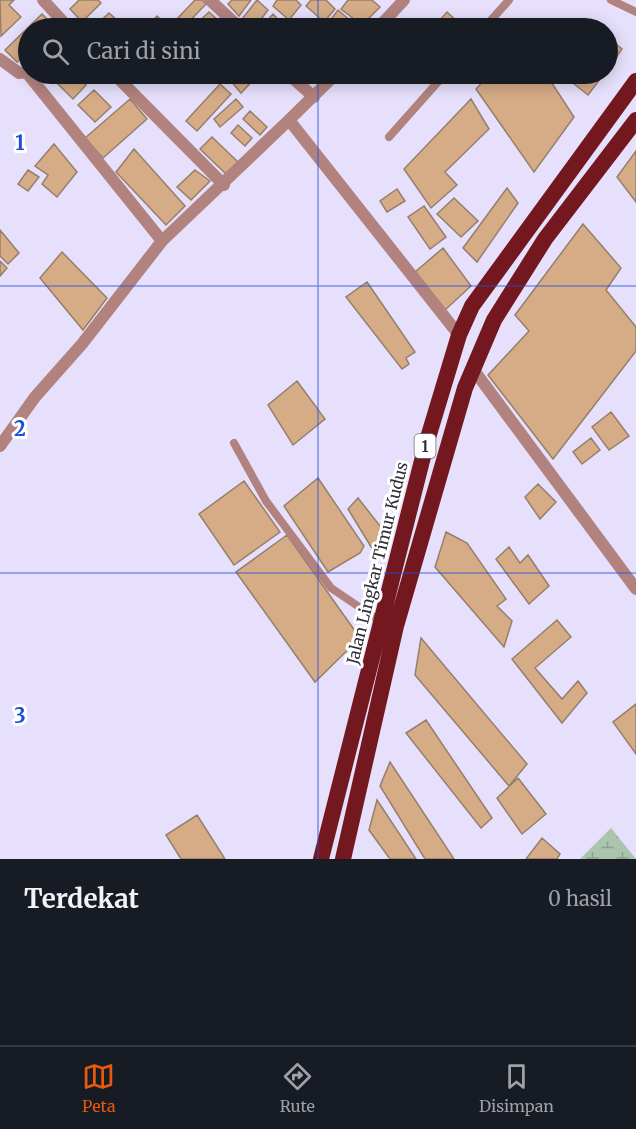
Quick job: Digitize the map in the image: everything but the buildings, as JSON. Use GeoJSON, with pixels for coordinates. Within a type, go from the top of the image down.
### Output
{"type":"FeatureCollection","features":[{"type":"Feature","properties":{"kind":"highway","name":"Jalan Lingkar Timur Kudus"},"geometry":{"type":"LineString","coordinates":[[321,859],[427,441],[459,335],[472,306],[636,81]]}},
{"type":"Feature","properties":{"kind":"highway","name":"Jalan Lingkar Timur Kudus"},"geometry":{"type":"LineString","coordinates":[[343,859],[396,626],[447,445],[473,369],[494,320],[545,239],[636,120]]}},
{"type":"Feature","properties":{"kind":"street"},"geometry":{"type":"LineString","coordinates":[[43,0],[60,18]]}},
{"type":"Feature","properties":{"kind":"street"},"geometry":{"type":"LineString","coordinates":[[210,0],[229,18]]}},
{"type":"Feature","properties":{"kind":"street"},"geometry":{"type":"LineString","coordinates":[[387,18],[404,0]]}},
{"type":"Feature","properties":{"kind":"street"},"geometry":{"type":"LineString","coordinates":[[0,59],[18,72]]}},
{"type":"Feature","properties":{"kind":"street"},"geometry":{"type":"LineString","coordinates":[[38,84],[162,241]]}},
{"type":"Feature","properties":{"kind":"street"},"geometry":{"type":"LineString","coordinates":[[124,84],[224,185]]}},
{"type":"Feature","properties":{"kind":"street"},"geometry":{"type":"LineString","coordinates":[[299,84],[314,97]]}},
{"type":"Feature","properties":{"kind":"street"},"geometry":{"type":"LineString","coordinates":[[0,446],[34,397],[81,344],[162,241],[224,185],[326,84]]}},
{"type":"Feature","properties":{"kind":"street"},"geometry":{"type":"LineString","coordinates":[[289,120],[459,335]]}},
{"type":"Feature","properties":{"kind":"street"},"geometry":{"type":"LineString","coordinates":[[473,369],[636,589]]}},
{"type":"Feature","properties":{"kind":"lane"},"geometry":{"type":"LineString","coordinates":[[493,18],[509,0]]}},
{"type":"Feature","properties":{"kind":"lane"},"geometry":{"type":"LineString","coordinates":[[614,1],[636,12]]}},
{"type":"Feature","properties":{"kind":"lane"},"geometry":{"type":"LineString","coordinates":[[389,137],[436,84]]}},
{"type":"Feature","properties":{"kind":"lane"},"geometry":{"type":"LineString","coordinates":[[234,443],[266,501],[331,588],[380,621]]}},
{"type":"Feature","properties":{"kind":"green space"},"geometry":{"type":"Polygon","coordinates":[[[611,828],[636,859],[580,859],[611,828]]]}}]}
